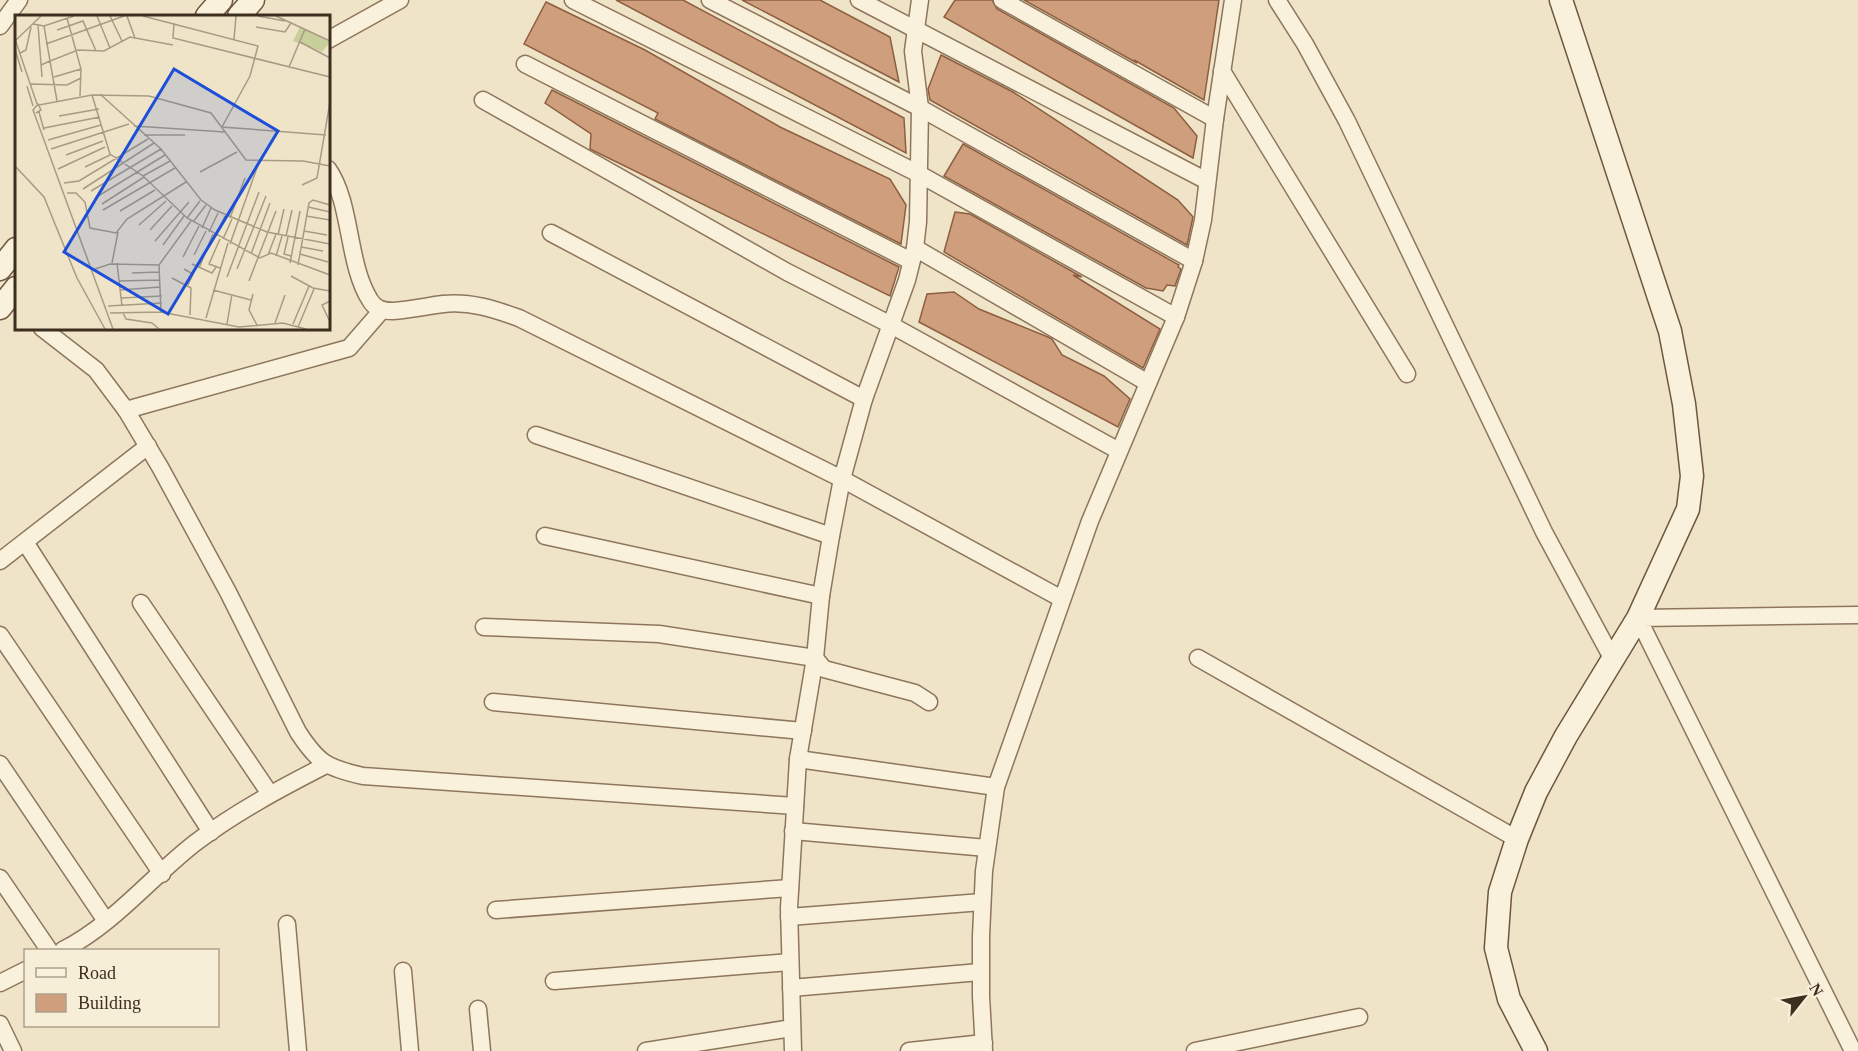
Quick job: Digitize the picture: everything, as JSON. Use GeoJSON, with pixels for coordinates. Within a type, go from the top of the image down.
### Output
{"type":"FeatureCollection","features":[{"type":"Feature","properties":{"kind":"street"},"geometry":{"type":"LineString","coordinates":[[0,26],[19,0]]}},
{"type":"Feature","properties":{"kind":"street"},"geometry":{"type":"LineString","coordinates":[[208,15],[221,0]]}},
{"type":"Feature","properties":{"kind":"street"},"geometry":{"type":"LineString","coordinates":[[240,15],[253,0]]}},
{"type":"Feature","properties":{"kind":"street"},"geometry":{"type":"LineString","coordinates":[[330,39],[400,0]]}},
{"type":"Feature","properties":{"kind":"street"},"geometry":{"type":"LineString","coordinates":[[573,0],[919,174],[1176,317]]}},
{"type":"Feature","properties":{"kind":"street"},"geometry":{"type":"LineString","coordinates":[[711,0],[920,108],[1194,261]]}},
{"type":"Feature","properties":{"kind":"street"},"geometry":{"type":"LineString","coordinates":[[859,0],[1207,181]]}},
{"type":"Feature","properties":{"kind":"street"},"geometry":{"type":"LineString","coordinates":[[793,1051],[789,917],[798,759],[815,658],[821,596],[842,479],[864,399],[907,280],[913,254],[918,222],[920,108],[913,51],[920,0]]}},
{"type":"Feature","properties":{"kind":"street"},"geometry":{"type":"LineString","coordinates":[[1002,0],[1215,119]]}},
{"type":"Feature","properties":{"kind":"street"},"geometry":{"type":"LineString","coordinates":[[909,1051],[984,1047],[980,972],[982,902],[996,787],[1090,521],[1176,317],[1194,261],[1203,220],[1233,0]]}},
{"type":"Feature","properties":{"kind":"street"},"geometry":{"type":"LineString","coordinates":[[1277,0],[1305,44],[1347,121],[1544,532],[1612,658]]}},
{"type":"Feature","properties":{"kind":"street"},"geometry":{"type":"LineString","coordinates":[[1531,1050],[1509,999],[1496,948],[1500,892],[1517,839],[1536,792],[1566,736],[1638,618],[1688,509],[1692,476],[1688,436],[1670,331],[1561,0]]}},
{"type":"Feature","properties":{"kind":"street"},"geometry":{"type":"LineString","coordinates":[[525,64],[913,254],[1148,383]]}},
{"type":"Feature","properties":{"kind":"street"},"geometry":{"type":"LineString","coordinates":[[1222,71],[1407,374]]}},
{"type":"Feature","properties":{"kind":"street"},"geometry":{"type":"LineString","coordinates":[[483,100],[787,272],[891,325],[1119,451]]}},
{"type":"Feature","properties":{"kind":"street"},"geometry":{"type":"LineString","coordinates":[[330,173],[336,184],[360,279],[370,301],[382,310],[395,311],[465,303],[490,308],[519,318],[842,479],[1062,599]]}},
{"type":"Feature","properties":{"kind":"street"},"geometry":{"type":"LineString","coordinates":[[552,233],[864,399]]}},
{"type":"Feature","properties":{"kind":"street"},"geometry":{"type":"LineString","coordinates":[[0,269],[15,250]]}},
{"type":"Feature","properties":{"kind":"street"},"geometry":{"type":"LineString","coordinates":[[126,410],[349,348],[382,310]]}},
{"type":"Feature","properties":{"kind":"street"},"geometry":{"type":"LineString","coordinates":[[45,330],[96,370],[126,410],[228,592],[298,732],[310,751],[326,765],[363,776],[795,806]]}},
{"type":"Feature","properties":{"kind":"street"},"geometry":{"type":"LineString","coordinates":[[536,435],[831,536]]}},
{"type":"Feature","properties":{"kind":"street"},"geometry":{"type":"LineString","coordinates":[[0,561],[148,446]]}},
{"type":"Feature","properties":{"kind":"street"},"geometry":{"type":"LineString","coordinates":[[545,536],[821,596]]}},
{"type":"Feature","properties":{"kind":"street"},"geometry":{"type":"LineString","coordinates":[[25,542],[211,832]]}},
{"type":"Feature","properties":{"kind":"street"},"geometry":{"type":"LineString","coordinates":[[141,603],[270,794]]}},
{"type":"Feature","properties":{"kind":"street"},"geometry":{"type":"LineString","coordinates":[[1638,618],[1858,615]]}},
{"type":"Feature","properties":{"kind":"street"},"geometry":{"type":"LineString","coordinates":[[1638,618],[1853,1051]]}},
{"type":"Feature","properties":{"kind":"street"},"geometry":{"type":"LineString","coordinates":[[484,627],[659,634],[815,658],[824,669],[915,693],[929,702]]}},
{"type":"Feature","properties":{"kind":"street"},"geometry":{"type":"LineString","coordinates":[[0,635],[162,874]]}},
{"type":"Feature","properties":{"kind":"street"},"geometry":{"type":"LineString","coordinates":[[1198,658],[1517,839]]}},
{"type":"Feature","properties":{"kind":"street"},"geometry":{"type":"LineString","coordinates":[[493,702],[803,731]]}},
{"type":"Feature","properties":{"kind":"street"},"geometry":{"type":"LineString","coordinates":[[798,759],[996,787]]}},
{"type":"Feature","properties":{"kind":"street"},"geometry":{"type":"LineString","coordinates":[[0,764],[106,921]]}},
{"type":"Feature","properties":{"kind":"street"},"geometry":{"type":"LineString","coordinates":[[66,949],[106,921],[194,844],[270,794],[326,765]]}},
{"type":"Feature","properties":{"kind":"street"},"geometry":{"type":"LineString","coordinates":[[794,831],[987,848]]}},
{"type":"Feature","properties":{"kind":"street"},"geometry":{"type":"LineString","coordinates":[[0,878],[48,949]]}},
{"type":"Feature","properties":{"kind":"street"},"geometry":{"type":"LineString","coordinates":[[496,910],[790,888]]}},
{"type":"Feature","properties":{"kind":"street"},"geometry":{"type":"LineString","coordinates":[[789,917],[982,902]]}},
{"type":"Feature","properties":{"kind":"street"},"geometry":{"type":"LineString","coordinates":[[287,924],[298,1051]]}},
{"type":"Feature","properties":{"kind":"street"},"geometry":{"type":"LineString","coordinates":[[554,981],[790,962]]}},
{"type":"Feature","properties":{"kind":"street"},"geometry":{"type":"LineString","coordinates":[[0,983],[24,971]]}},
{"type":"Feature","properties":{"kind":"street"},"geometry":{"type":"LineString","coordinates":[[403,971],[410,1051]]}},
{"type":"Feature","properties":{"kind":"street"},"geometry":{"type":"LineString","coordinates":[[791,988],[980,972]]}},
{"type":"Feature","properties":{"kind":"street"},"geometry":{"type":"LineString","coordinates":[[478,1009],[482,1051]]}},
{"type":"Feature","properties":{"kind":"street"},"geometry":{"type":"LineString","coordinates":[[1195,1051],[1359,1017]]}},
{"type":"Feature","properties":{"kind":"street"},"geometry":{"type":"LineString","coordinates":[[0,1024],[14,1051]]}},
{"type":"Feature","properties":{"kind":"street"},"geometry":{"type":"LineString","coordinates":[[646,1051],[792,1028]]}},
{"type":"Feature","properties":{"kind":"building"},"geometry":{"type":"Polygon","coordinates":[[[616,0],[683,0],[904,118],[906,153],[616,0]]]}},
{"type":"Feature","properties":{"kind":"building"},"geometry":{"type":"Polygon","coordinates":[[[742,0],[820,0],[890,37],[899,82],[742,0]]]}},
{"type":"Feature","properties":{"kind":"building"},"geometry":{"type":"Polygon","coordinates":[[[955,0],[992,0],[997,9],[1174,108],[1197,136],[1193,158],[944,17],[955,0]]]}},
{"type":"Feature","properties":{"kind":"building"},"geometry":{"type":"Polygon","coordinates":[[[1024,0],[1219,0],[1204,100],[1134,60],[1137,63],[1024,0]]]}},
{"type":"Feature","properties":{"kind":"building"},"geometry":{"type":"Polygon","coordinates":[[[546,2],[645,50],[780,127],[890,179],[906,205],[901,244],[655,119],[658,113],[524,44],[546,2]]]}},
{"type":"Feature","properties":{"kind":"building"},"geometry":{"type":"Polygon","coordinates":[[[941,55],[1013,92],[1178,200],[1193,217],[1187,245],[930,100],[928,89],[941,55]]]}},
{"type":"Feature","properties":{"kind":"building"},"geometry":{"type":"Polygon","coordinates":[[[552,90],[899,267],[890,296],[590,149],[591,134],[545,103],[552,90]]]}},
{"type":"Feature","properties":{"kind":"building"},"geometry":{"type":"Polygon","coordinates":[[[963,144],[1179,265],[1181,269],[1175,286],[1167,285],[1163,291],[1146,288],[944,176],[963,144]]]}},
{"type":"Feature","properties":{"kind":"building"},"geometry":{"type":"Polygon","coordinates":[[[955,212],[970,214],[1082,277],[1073,275],[1160,329],[1143,368],[944,252],[955,212]]]}},
{"type":"Feature","properties":{"kind":"building"},"geometry":{"type":"Polygon","coordinates":[[[954,292],[979,309],[1052,339],[1062,355],[1104,376],[1130,399],[1118,427],[919,322],[927,294],[954,292]]]}}]}
